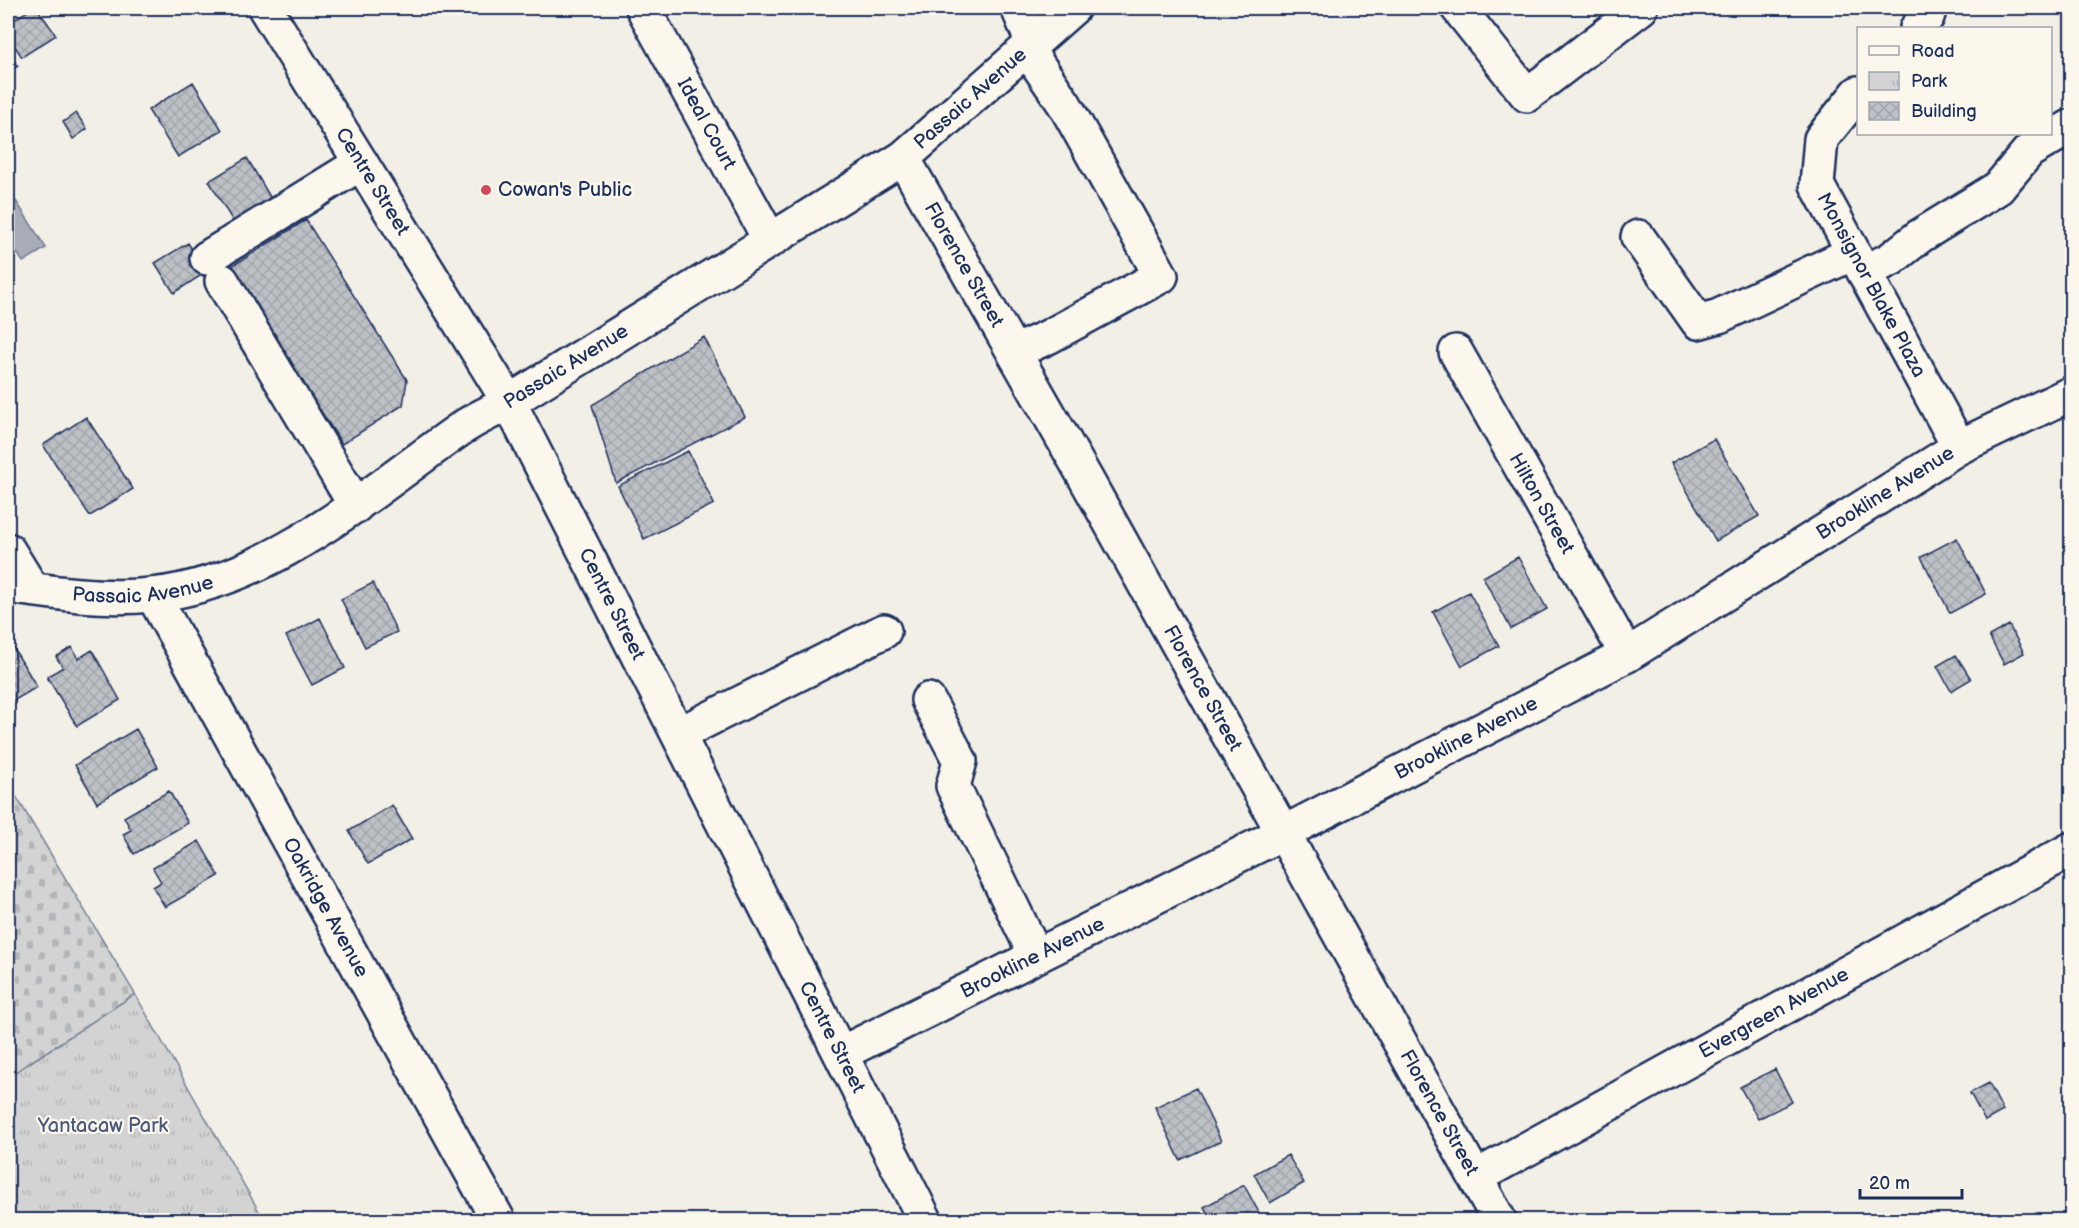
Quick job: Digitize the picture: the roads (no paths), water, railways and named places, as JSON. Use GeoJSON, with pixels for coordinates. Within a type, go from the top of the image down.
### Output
{"type":"FeatureCollection","features":[{"type":"Feature","properties":{"kind":"street","name":"Centre Street"},"geometry":{"type":"LineString","coordinates":[[265,8],[509,402],[842,1053],[925,1221]]}},
{"type":"Feature","properties":{"kind":"street","name":"Ideal Court"},"geometry":{"type":"LineString","coordinates":[[643,8],[770,240]]}},
{"type":"Feature","properties":{"kind":"street"},"geometry":{"type":"LineString","coordinates":[[1014,352],[1048,337],[1161,276],[1030,46],[1018,8]]}},
{"type":"Feature","properties":{"kind":"street","name":"Passaic Avenue"},"geometry":{"type":"LineString","coordinates":[[20,588],[82,596],[153,595],[214,580],[264,562],[356,506],[464,427],[509,402],[903,158],[1073,8]]}},
{"type":"Feature","properties":{"kind":"street"},"geometry":{"type":"LineString","coordinates":[[1458,8],[1527,95],[1641,8]]}},
{"type":"Feature","properties":{"kind":"street"},"geometry":{"type":"LineString","coordinates":[[1918,27],[1927,18],[1930,8]]}},
{"type":"Feature","properties":{"kind":"street","name":"Monsignor Blake Plaza"},"geometry":{"type":"LineString","coordinates":[[1857,94],[1821,139],[1816,185],[1959,447]]}},
{"type":"Feature","properties":{"kind":"street"},"geometry":{"type":"LineString","coordinates":[[1638,237],[1698,322],[1859,262],[1891,259],[1920,236],[1998,188],[2029,151],[2072,126]]}},
{"type":"Feature","properties":{"kind":"street","name":"Florence Street"},"geometry":{"type":"LineString","coordinates":[[903,158],[1014,352],[1499,1221]]}},
{"type":"Feature","properties":{"kind":"street"},"geometry":{"type":"LineString","coordinates":[[356,506],[214,269],[361,163]]}},
{"type":"Feature","properties":{"kind":"street","name":"Hilton Street"},"geometry":{"type":"LineString","coordinates":[[1456,352],[1627,655]]}},
{"type":"Feature","properties":{"kind":"street","name":"Brookline Avenue"},"geometry":{"type":"LineString","coordinates":[[842,1053],[1283,833],[1627,655],[1959,447],[2072,393]]}},
{"type":"Feature","properties":{"kind":"street"},"geometry":{"type":"LineString","coordinates":[[8,550],[20,588]]}},
{"type":"Feature","properties":{"kind":"street","name":"Oakridge Avenue"},"geometry":{"type":"LineString","coordinates":[[153,595],[498,1221]]}},
{"type":"Feature","properties":{"kind":"street"},"geometry":{"type":"LineString","coordinates":[[679,735],[884,631]]}},
{"type":"Feature","properties":{"kind":"street"},"geometry":{"type":"LineString","coordinates":[[928,699],[960,760],[953,786],[1036,956]]}},
{"type":"Feature","properties":{"kind":"street","name":"Evergreen Avenue"},"geometry":{"type":"LineString","coordinates":[[1476,1177],[2072,849]]}},
{"type":"Feature","properties":{"kind":"place","name":"Cowan's Public"},"geometry":{"type":"Point","coordinates":[486,190]}},
{"type":"Feature","properties":{"kind":"park label","name":"Yantacaw Park"},"geometry":{"type":"Point","coordinates":[103,1126]}}]}
